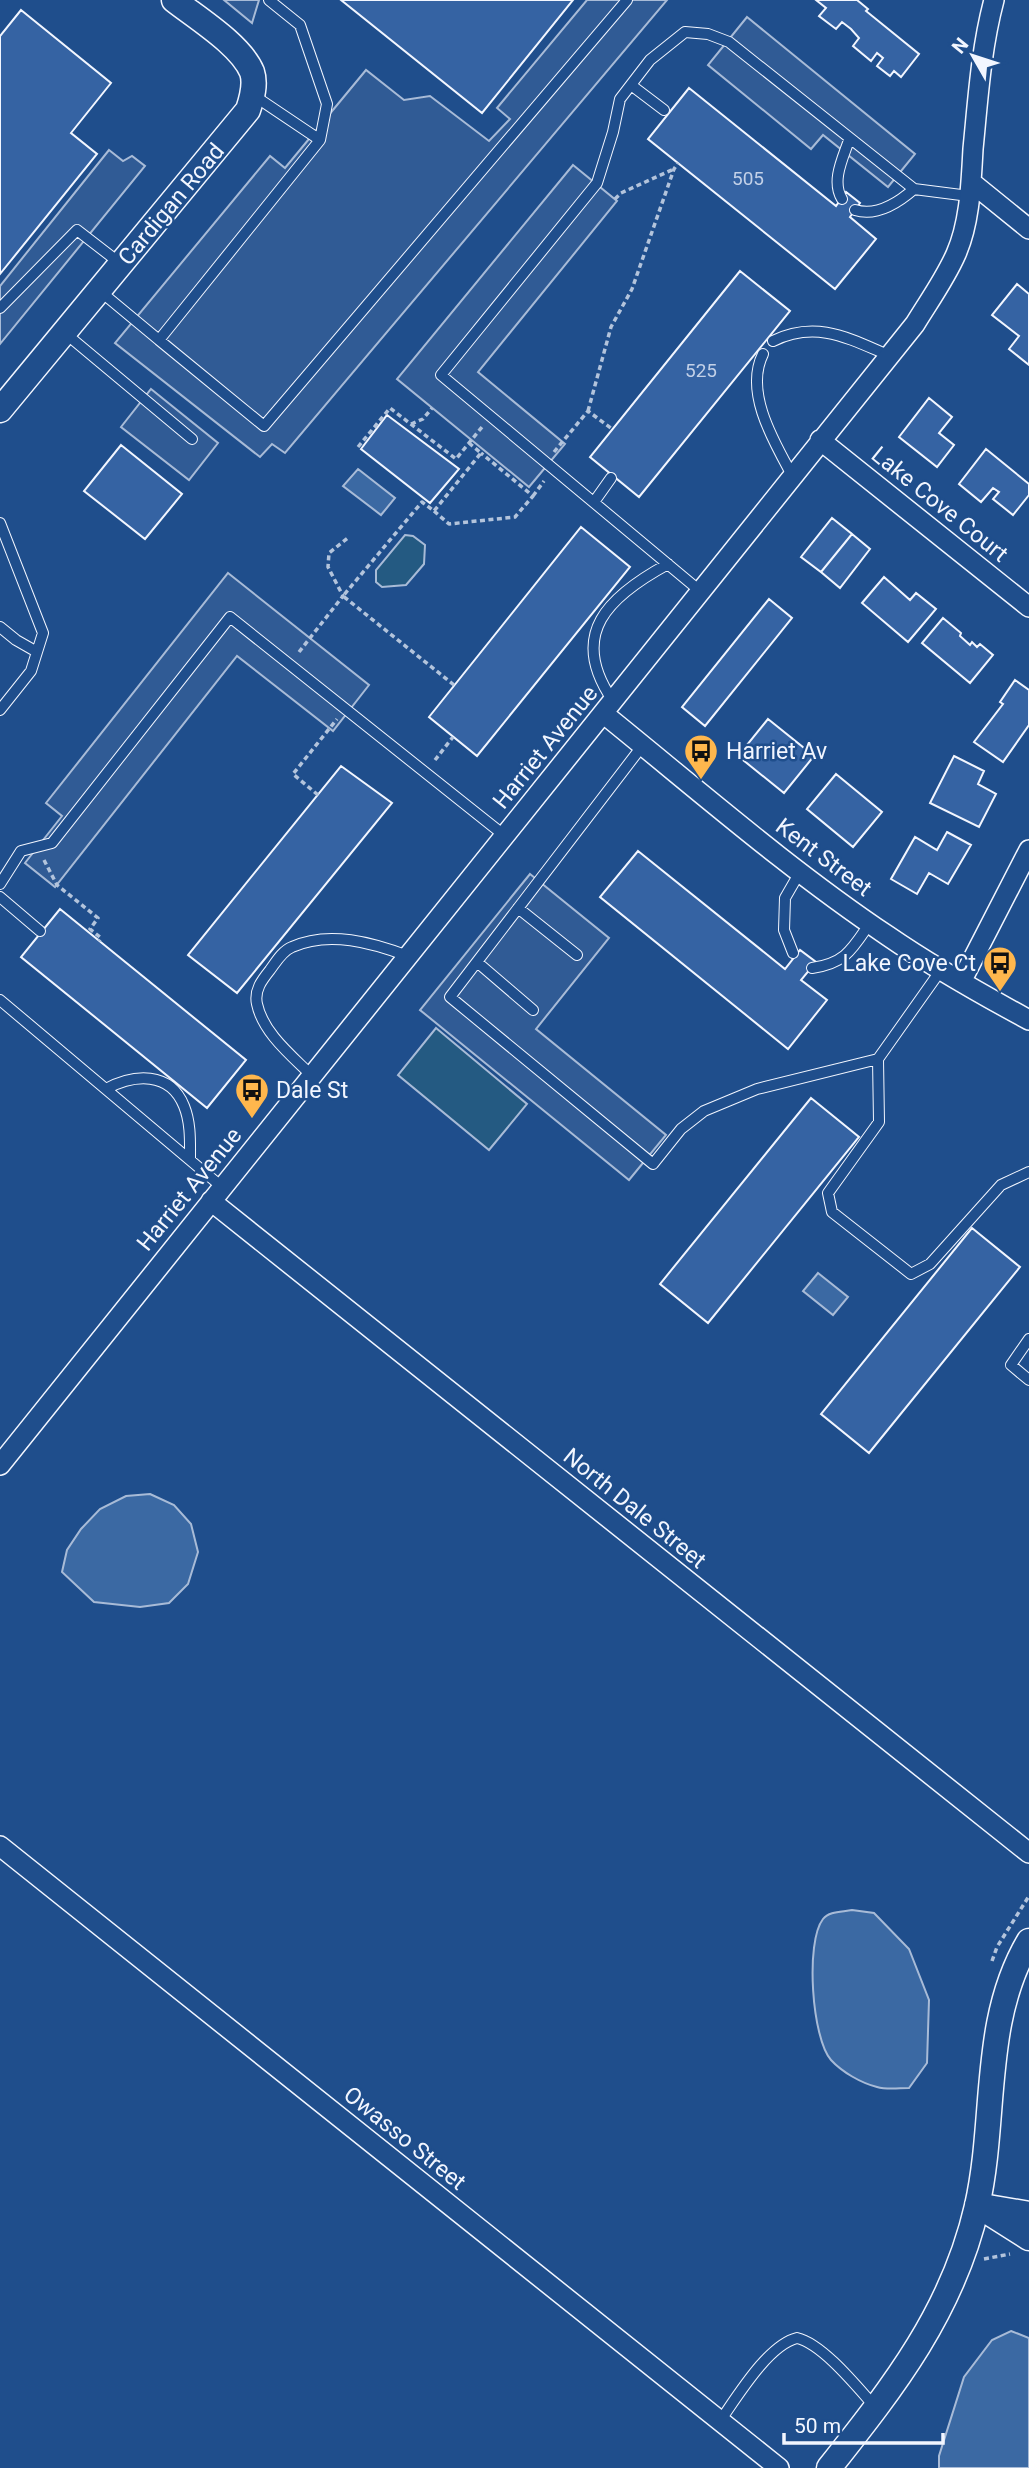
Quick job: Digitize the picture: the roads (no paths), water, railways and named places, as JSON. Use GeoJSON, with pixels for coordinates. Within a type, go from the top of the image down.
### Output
{"type":"FeatureCollection","features":[{"type":"Feature","properties":{"kind":"street"},"geometry":{"type":"LineString","coordinates":[[174,0],[243,57],[253,74],[253,95]]}},
{"type":"Feature","properties":{"kind":"street","name":"Harriet Avenue"},"geometry":{"type":"LineString","coordinates":[[0,1465],[915,324],[956,253],[966,218],[979,78],[986,28],[994,0]]}},
{"type":"Feature","properties":{"kind":"street","name":"Cardigan Road"},"geometry":{"type":"LineString","coordinates":[[0,410],[237,126],[248,110],[253,95]]}},
{"type":"Feature","properties":{"kind":"street"},"geometry":{"type":"LineString","coordinates":[[970,189],[1029,229]]}},
{"type":"Feature","properties":{"kind":"street","name":"Lake Cove Court"},"geometry":{"type":"LineString","coordinates":[[820,440],[1029,607]]}},
{"type":"Feature","properties":{"kind":"street","name":"Kent Street"},"geometry":{"type":"LineString","coordinates":[[608,707],[643,745],[800,871],[870,923],[941,970],[1029,1020]]}},
{"type":"Feature","properties":{"kind":"street"},"geometry":{"type":"LineString","coordinates":[[961,982],[1029,850]]}},
{"type":"Feature","properties":{"kind":"street","name":"North Dale Street"},"geometry":{"type":"LineString","coordinates":[[217,1194],[1029,1853]]}},
{"type":"Feature","properties":{"kind":"street","name":"Owasso Street"},"geometry":{"type":"LineString","coordinates":[[0,1846],[779,2468]]}},
{"type":"Feature","properties":{"kind":"street"},"geometry":{"type":"LineString","coordinates":[[829,2468],[876,2409],[932,2327],[963,2256],[977,2205],[999,2020],[1006,1989],[1019,1957],[1029,1941]]}},
{"type":"Feature","properties":{"kind":"street"},"geometry":{"type":"LineString","coordinates":[[977,2205],[1029,2214]]}},
{"type":"Feature","properties":{"kind":"street"},"geometry":{"type":"LineString","coordinates":[[977,2205],[1029,2238]]}},
{"type":"Feature","properties":{"kind":"lane"},"geometry":{"type":"LineString","coordinates":[[159,341],[320,140],[327,104],[300,25],[269,0]]}},
{"type":"Feature","properties":{"kind":"lane"},"geometry":{"type":"LineString","coordinates":[[100,290],[264,426],[627,0]]}},
{"type":"Feature","properties":{"kind":"lane"},"geometry":{"type":"LineString","coordinates":[[700,591],[441,375],[597,183],[620,99],[650,60],[685,32],[708,34],[729,42],[914,189],[970,189]]}},
{"type":"Feature","properties":{"kind":"lane"},"geometry":{"type":"LineString","coordinates":[[631,85],[664,110]]}},
{"type":"Feature","properties":{"kind":"lane"},"geometry":{"type":"LineString","coordinates":[[253,95],[320,140]]}},
{"type":"Feature","properties":{"kind":"lane"},"geometry":{"type":"LineString","coordinates":[[842,199],[837,191],[838,175],[849,140]]}},
{"type":"Feature","properties":{"kind":"lane"},"geometry":{"type":"LineString","coordinates":[[855,210],[865,213],[882,209],[899,202],[914,189]]}},
{"type":"Feature","properties":{"kind":"lane"},"geometry":{"type":"LineString","coordinates":[[0,308],[77,230],[121,264]]}},
{"type":"Feature","properties":{"kind":"lane"},"geometry":{"type":"LineString","coordinates":[[774,341],[806,330],[823,331],[840,335],[888,355]]}},
{"type":"Feature","properties":{"kind":"lane"},"geometry":{"type":"LineString","coordinates":[[64,333],[192,439]]}},
{"type":"Feature","properties":{"kind":"lane"},"geometry":{"type":"LineString","coordinates":[[763,354],[757,381],[764,416],[792,475]]}},
{"type":"Feature","properties":{"kind":"lane"},"geometry":{"type":"LineString","coordinates":[[594,502],[611,478]]}},
{"type":"Feature","properties":{"kind":"lane"},"geometry":{"type":"LineString","coordinates":[[0,523],[43,633],[31,671],[0,709]]}},
{"type":"Feature","properties":{"kind":"lane"},"geometry":{"type":"LineString","coordinates":[[608,707],[594,663],[593,644],[603,614],[621,593],[668,564]]}},
{"type":"Feature","properties":{"kind":"lane"},"geometry":{"type":"LineString","coordinates":[[0,884],[21,851],[52,843],[230,617],[505,836]]}},
{"type":"Feature","properties":{"kind":"lane"},"geometry":{"type":"LineString","coordinates":[[0,627],[37,652]]}},
{"type":"Feature","properties":{"kind":"lane"},"geometry":{"type":"LineString","coordinates":[[643,745],[450,997],[653,1164],[681,1129],[704,1111],[757,1089],[878,1059]]}},
{"type":"Feature","properties":{"kind":"lane"},"geometry":{"type":"LineString","coordinates":[[793,953],[784,930],[785,898],[800,871]]}},
{"type":"Feature","properties":{"kind":"lane"},"geometry":{"type":"LineString","coordinates":[[0,897],[40,931]]}},
{"type":"Feature","properties":{"kind":"lane"},"geometry":{"type":"LineString","coordinates":[[518,908],[577,955]]}},
{"type":"Feature","properties":{"kind":"lane"},"geometry":{"type":"LineString","coordinates":[[812,968],[832,965],[851,950],[870,923]]}},
{"type":"Feature","properties":{"kind":"lane"},"geometry":{"type":"LineString","coordinates":[[312,1076],[279,1043],[256,1002],[258,985],[282,954],[291,947],[310,941],[333,939],[371,943],[408,956]]}},
{"type":"Feature","properties":{"kind":"lane"},"geometry":{"type":"LineString","coordinates":[[477,962],[533,1010]]}},
{"type":"Feature","properties":{"kind":"lane"},"geometry":{"type":"LineString","coordinates":[[941,970],[878,1059],[879,1122],[828,1193],[832,1212],[911,1274],[930,1264],[1001,1185],[1029,1172]]}},
{"type":"Feature","properties":{"kind":"lane"},"geometry":{"type":"LineString","coordinates":[[0,1000],[190,1160],[217,1194]]}},
{"type":"Feature","properties":{"kind":"lane"},"geometry":{"type":"LineString","coordinates":[[106,1089],[137,1077],[159,1081],[177,1093],[189,1126],[190,1160]]}},
{"type":"Feature","properties":{"kind":"lane"},"geometry":{"type":"LineString","coordinates":[[1029,1339],[1011,1365],[1029,1380]]}},
{"type":"Feature","properties":{"kind":"lane"},"geometry":{"type":"LineString","coordinates":[[720,2421],[779,2346],[797,2338],[806,2340],[823,2354],[876,2409]]}},
{"type":"Feature","properties":{"kind":"place","name":"Harriet Av"},"geometry":{"type":"Point","coordinates":[701,781]}},
{"type":"Feature","properties":{"kind":"place","name":"Lake Cove Ct"},"geometry":{"type":"Point","coordinates":[1000,993]}},
{"type":"Feature","properties":{"kind":"place","name":"Dale St"},"geometry":{"type":"Point","coordinates":[252,1120]}}]}
